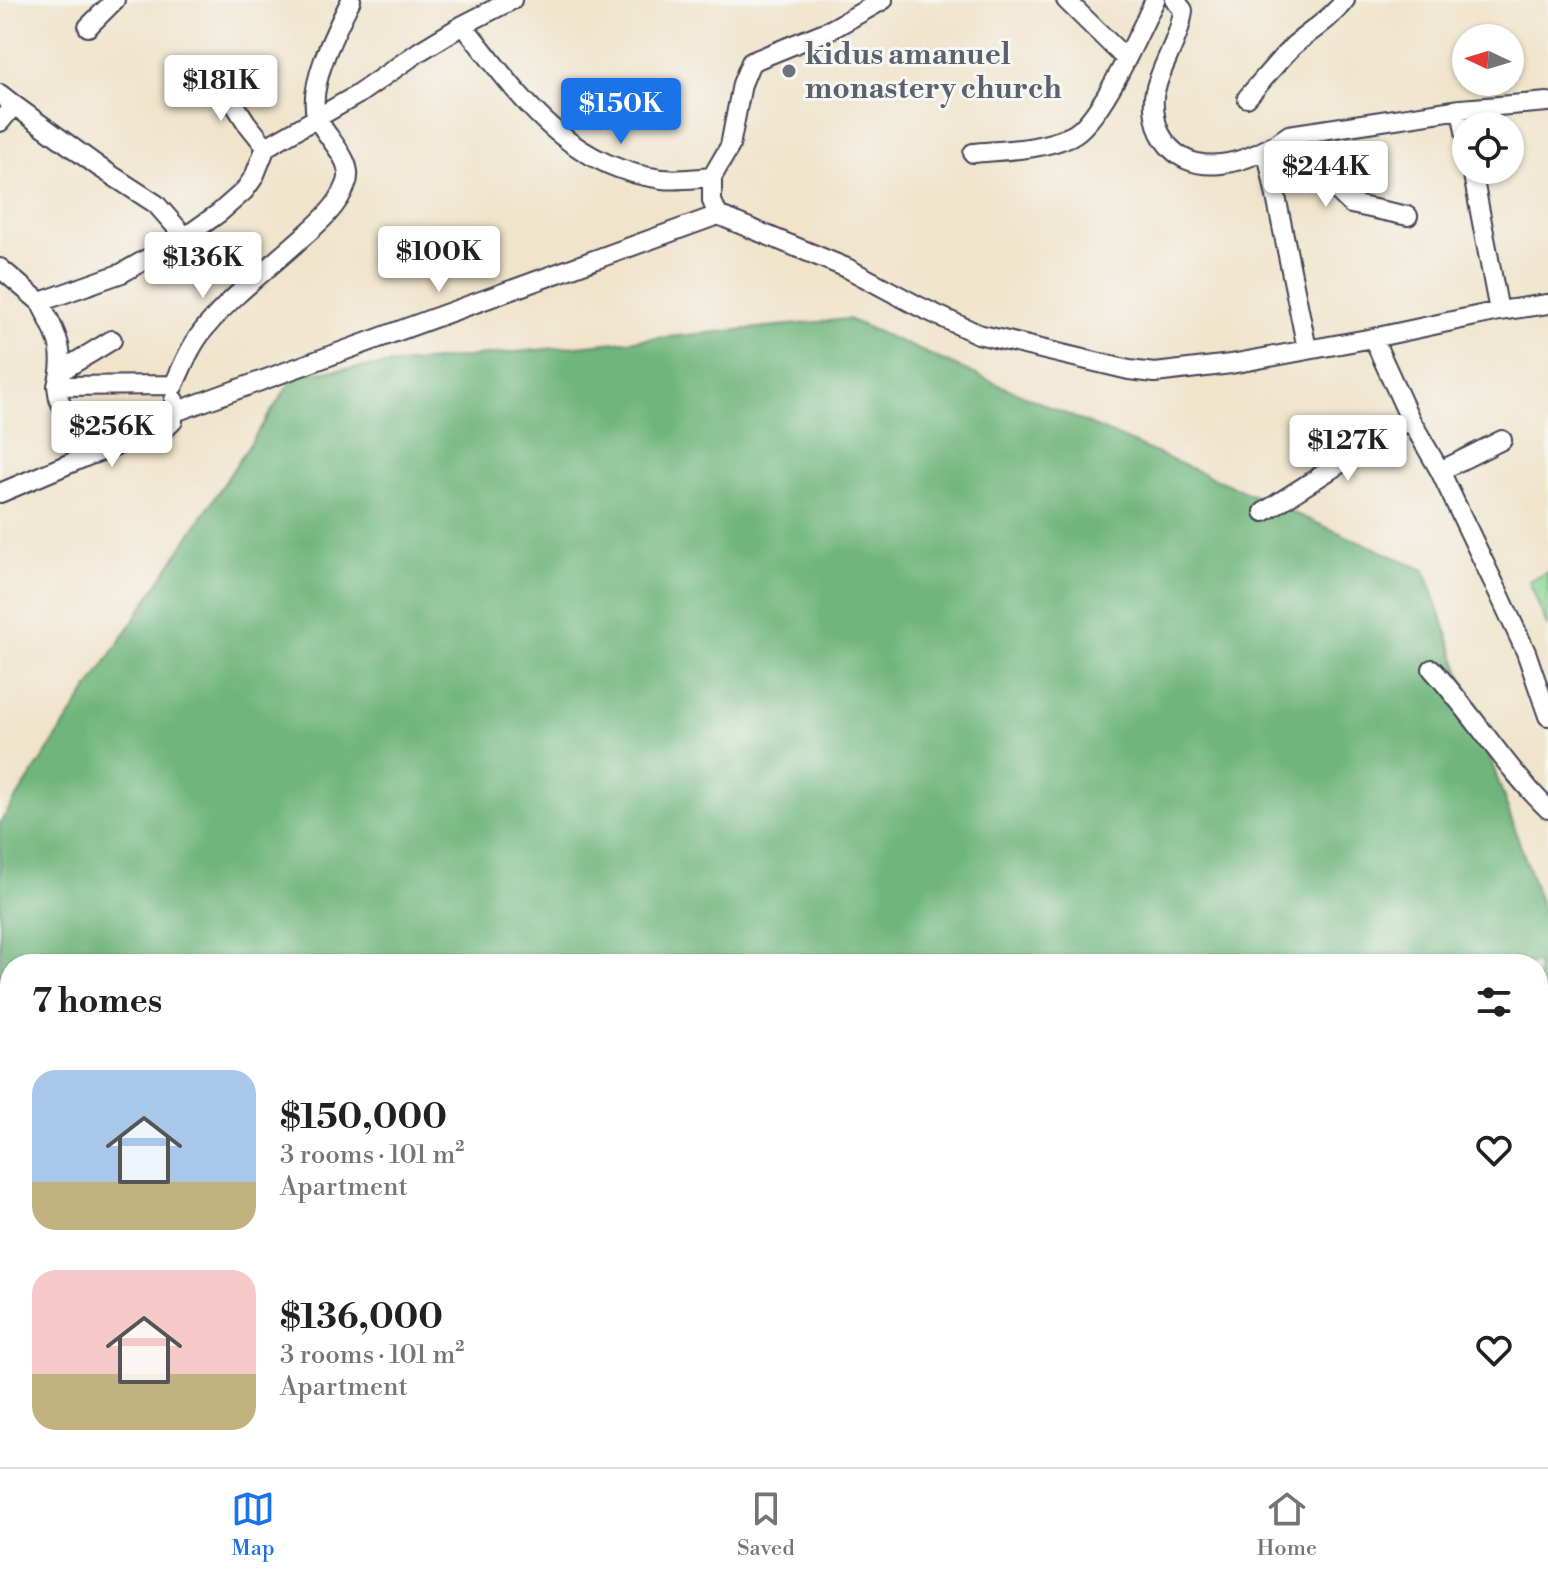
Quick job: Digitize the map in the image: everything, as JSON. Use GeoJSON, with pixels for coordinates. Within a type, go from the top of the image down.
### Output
{"type":"FeatureCollection","features":[{"type":"Feature","properties":{"kind":"street"},"geometry":{"type":"LineString","coordinates":[[88,27],[115,0]]}},
{"type":"Feature","properties":{"kind":"street"},"geometry":{"type":"LineString","coordinates":[[0,493],[85,457],[166,428],[173,421],[175,412],[174,385],[190,349],[204,328],[316,225],[340,198],[349,181],[345,163],[317,116],[315,99],[322,65],[351,0]]}},
{"type":"Feature","properties":{"kind":"street"},"geometry":{"type":"LineString","coordinates":[[40,302],[122,273],[185,237],[244,191],[254,177],[266,147],[357,95],[463,25],[512,0]]}},
{"type":"Feature","properties":{"kind":"street"},"geometry":{"type":"LineString","coordinates":[[175,412],[713,195],[730,146],[742,84],[751,62],[832,29],[883,0]]}},
{"type":"Feature","properties":{"kind":"street"},"geometry":{"type":"LineString","coordinates":[[1066,0],[1126,59]]}},
{"type":"Feature","properties":{"kind":"street"},"geometry":{"type":"LineString","coordinates":[[973,153],[1040,145],[1073,136],[1090,122],[1155,0]]}},
{"type":"Feature","properties":{"kind":"street"},"geometry":{"type":"LineString","coordinates":[[1175,0],[1183,10],[1181,27],[1154,93],[1156,124],[1164,141],[1193,162],[1230,163],[1267,152],[1289,135],[1461,109],[1548,102]]}},
{"type":"Feature","properties":{"kind":"street"},"geometry":{"type":"LineString","coordinates":[[1247,98],[1263,76],[1338,10],[1345,0]]}},
{"type":"Feature","properties":{"kind":"street"},"geometry":{"type":"LineString","coordinates":[[463,25],[531,111],[583,153],[631,174],[666,180],[713,195],[918,306],[978,334],[1115,367],[1155,373],[1231,364],[1548,304]]}},
{"type":"Feature","properties":{"kind":"street"},"geometry":{"type":"LineString","coordinates":[[214,72],[266,147]]}},
{"type":"Feature","properties":{"kind":"street"},"geometry":{"type":"LineString","coordinates":[[0,122],[7,100],[156,204],[185,237]]}},
{"type":"Feature","properties":{"kind":"street"},"geometry":{"type":"LineString","coordinates":[[1289,135],[1303,157],[1351,204],[1408,216]]}},
{"type":"Feature","properties":{"kind":"street"},"geometry":{"type":"LineString","coordinates":[[1267,152],[1307,349]]}},
{"type":"Feature","properties":{"kind":"street"},"geometry":{"type":"LineString","coordinates":[[1475,184],[1499,311]]}},
{"type":"Feature","properties":{"kind":"street"},"geometry":{"type":"LineString","coordinates":[[0,268],[40,302],[60,342],[59,399],[85,457]]}},
{"type":"Feature","properties":{"kind":"street"},"geometry":{"type":"LineString","coordinates":[[1373,338],[1526,652],[1548,716]]}},
{"type":"Feature","properties":{"kind":"street"},"geometry":{"type":"LineString","coordinates":[[59,379],[112,340]]}},
{"type":"Feature","properties":{"kind":"street"},"geometry":{"type":"LineString","coordinates":[[59,379],[174,385]]}},
{"type":"Feature","properties":{"kind":"street"},"geometry":{"type":"LineString","coordinates":[[1264,512],[1410,419]]}},
{"type":"Feature","properties":{"kind":"street"},"geometry":{"type":"LineString","coordinates":[[1440,471],[1502,440]]}},
{"type":"Feature","properties":{"kind":"street"},"geometry":{"type":"LineString","coordinates":[[1432,669],[1463,703],[1531,793],[1548,809]]}},
{"type":"Feature","properties":{"kind":"green space"},"geometry":{"type":"Polygon","coordinates":[[[848,319],[1425,570],[1548,925],[1548,954],[0,954],[0,823],[296,374],[848,319]]]}},
{"type":"Feature","properties":{"kind":"green space"},"geometry":{"type":"Polygon","coordinates":[[[1548,572],[1548,628],[1529,581],[1548,572]]]}},
{"type":"Feature","properties":{"kind":"place","name":"kidus amanuel monastery church"},"geometry":{"type":"Point","coordinates":[789,71]}}]}
